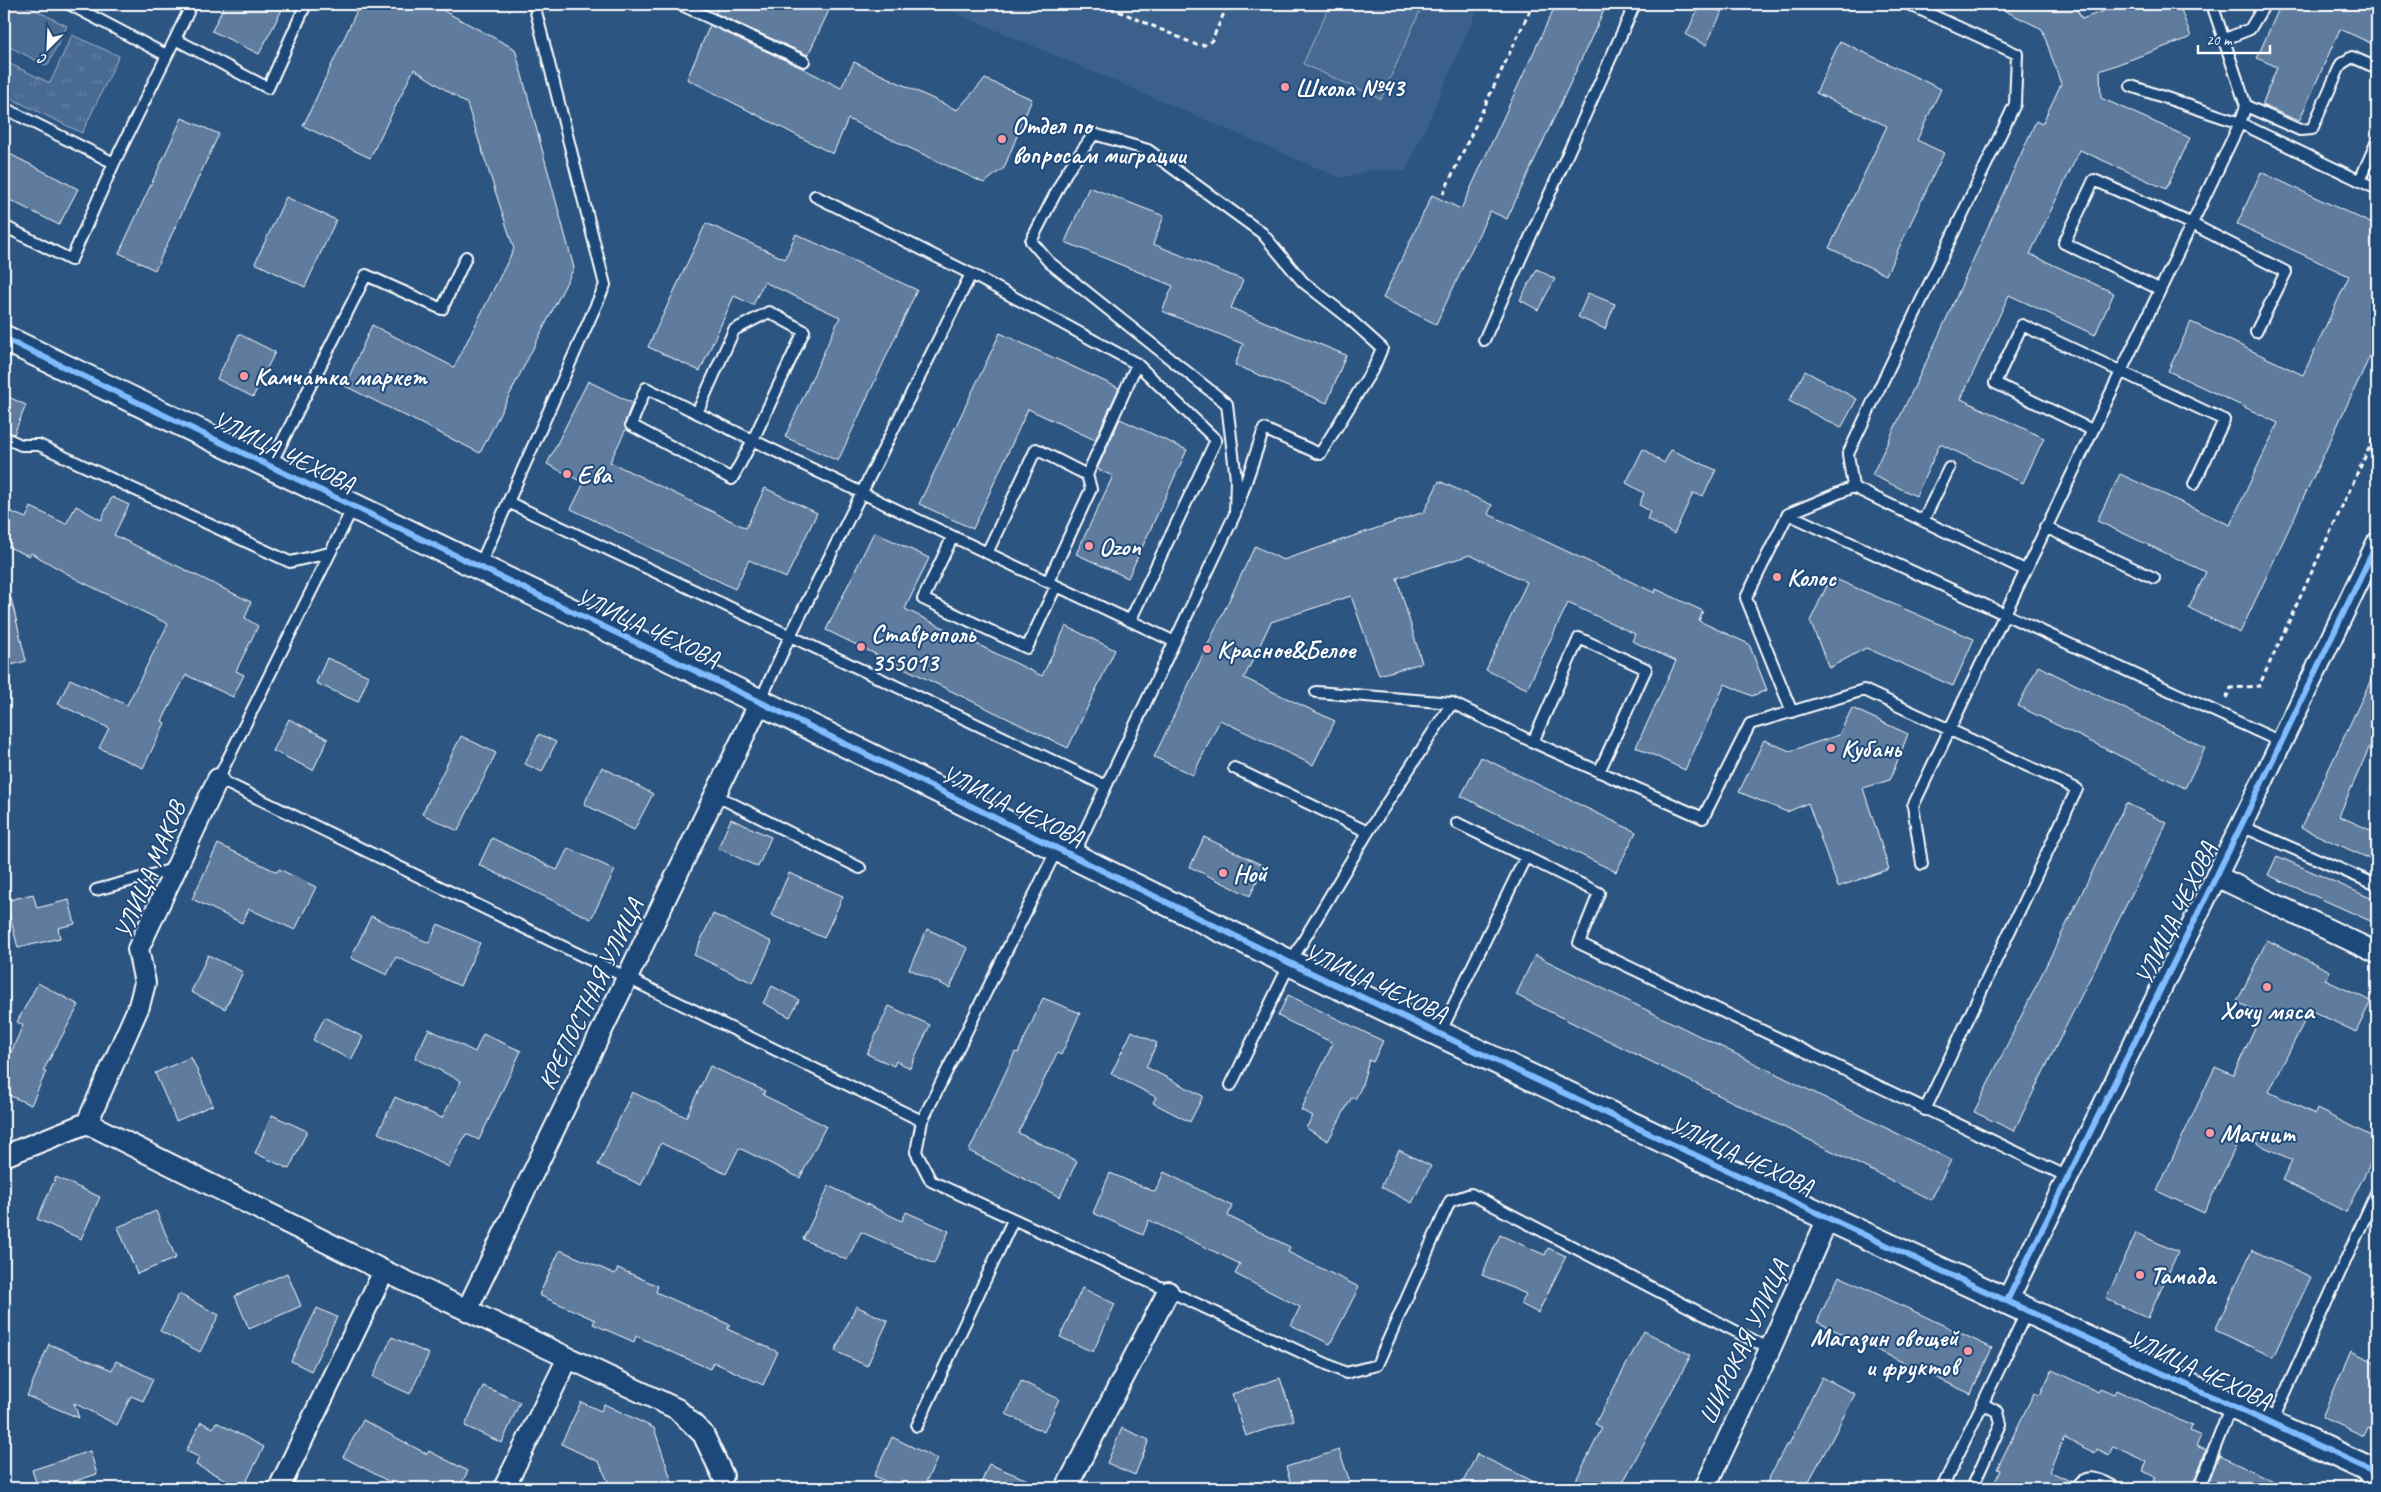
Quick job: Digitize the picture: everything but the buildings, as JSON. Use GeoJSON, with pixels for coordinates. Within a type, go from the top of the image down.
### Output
{"type":"FeatureCollection","features":[{"type":"Feature","properties":{"kind":"street","name":"УЛИЦА ЧЕХОВА"},"geometry":{"type":"LineString","coordinates":[[4,338],[478,568],[760,702],[1290,963],[1828,1218],[2232,1405],[2371,1477]]}},
{"type":"Feature","properties":{"kind":"street","name":"УЛИЦА ЧЕХОВА"},"geometry":{"type":"LineString","coordinates":[[2017,1306],[2068,1177],[2282,742],[2377,542]]}},
{"type":"Feature","properties":{"kind":"street","name":"КРЕПОСТНАЯ УЛИЦА"},"geometry":{"type":"LineString","coordinates":[[467,1310],[760,702]]}},
{"type":"Feature","properties":{"kind":"street","name":"УЛИЦА МАКОВ"},"geometry":{"type":"LineString","coordinates":[[87,1123],[140,1006],[144,983],[138,949],[218,779]]}},
{"type":"Feature","properties":{"kind":"street"},"geometry":{"type":"LineString","coordinates":[[2216,876],[2377,953]]}},
{"type":"Feature","properties":{"kind":"street"},"geometry":{"type":"LineString","coordinates":[[4,1156],[87,1123],[384,1270],[677,1409],[703,1434],[723,1476]]}},
{"type":"Feature","properties":{"kind":"street","name":"ШИРОКАЯ УЛИЦА"},"geometry":{"type":"LineString","coordinates":[[1705,1488],[1770,1349],[1828,1218]]}},
{"type":"Feature","properties":{"kind":"street"},"geometry":{"type":"LineString","coordinates":[[279,1488],[384,1270]]}},
{"type":"Feature","properties":{"kind":"street"},"geometry":{"type":"LineString","coordinates":[[1066,1488],[1168,1292]]}},
{"type":"Feature","properties":{"kind":"street"},"geometry":{"type":"LineString","coordinates":[[504,1488],[568,1358]]}},
{"type":"Feature","properties":{"kind":"lane"},"geometry":{"type":"LineString","coordinates":[[69,4],[166,55]]}},
{"type":"Feature","properties":{"kind":"lane"},"geometry":{"type":"LineString","coordinates":[[4,226],[71,260],[114,163],[192,4]]}},
{"type":"Feature","properties":{"kind":"lane"},"geometry":{"type":"LineString","coordinates":[[175,39],[268,88],[306,4]]}},
{"type":"Feature","properties":{"kind":"lane"},"geometry":{"type":"LineString","coordinates":[[478,568],[605,285],[534,4]]}},
{"type":"Feature","properties":{"kind":"lane"},"geometry":{"type":"LineString","coordinates":[[679,4],[804,60]]}},
{"type":"Feature","properties":{"kind":"lane"},"geometry":{"type":"LineString","coordinates":[[1484,340],[1635,4]]}},
{"type":"Feature","properties":{"kind":"lane"},"geometry":{"type":"LineString","coordinates":[[1853,487],[1848,454],[2015,104],[2017,54],[1908,4]]}},
{"type":"Feature","properties":{"kind":"lane"},"geometry":{"type":"LineString","coordinates":[[1922,864],[1913,806],[2246,106],[2212,4]]}},
{"type":"Feature","properties":{"kind":"lane"},"geometry":{"type":"LineString","coordinates":[[2225,39],[2250,29],[2265,4]]}},
{"type":"Feature","properties":{"kind":"lane"},"geometry":{"type":"LineString","coordinates":[[2246,106],[2300,130],[2312,129],[2341,64],[2352,57],[2377,68]]}},
{"type":"Feature","properties":{"kind":"lane"},"geometry":{"type":"LineString","coordinates":[[2131,86],[2240,122],[2377,189]]}},
{"type":"Feature","properties":{"kind":"lane"},"geometry":{"type":"LineString","coordinates":[[4,108],[114,163]]}},
{"type":"Feature","properties":{"kind":"lane"},"geometry":{"type":"LineString","coordinates":[[1235,514],[1236,479],[1227,404],[1049,262],[1031,241],[1066,173],[1094,134],[1148,150],[1262,233],[1303,282],[1344,314],[1382,348],[1374,367],[1320,454],[1264,429],[1235,514],[1106,786],[1064,853],[922,1121],[916,1152],[932,1181],[1346,1373],[1377,1365],[1450,1201],[1471,1194],[1770,1349]]}},
{"type":"Feature","properties":{"kind":"lane"},"geometry":{"type":"LineString","coordinates":[[2360,180],[2377,141]]}},
{"type":"Feature","properties":{"kind":"lane"},"geometry":{"type":"LineString","coordinates":[[2159,289],[2064,243],[2094,180],[2190,223],[2286,272],[2256,332]]}},
{"type":"Feature","properties":{"kind":"lane"},"geometry":{"type":"LineString","coordinates":[[815,196],[971,274],[1137,364],[1216,440],[1130,621]]}},
{"type":"Feature","properties":{"kind":"lane"},"geometry":{"type":"LineString","coordinates":[[270,466],[366,274],[442,309],[466,257]]}},
{"type":"Feature","properties":{"kind":"lane"},"geometry":{"type":"LineString","coordinates":[[760,702],[791,634],[971,274]]}},
{"type":"Feature","properties":{"kind":"lane"},"geometry":{"type":"LineString","coordinates":[[697,413],[734,330],[769,312],[804,332],[753,440],[732,479],[631,425],[646,388],[697,413],[753,440],[863,493],[952,538],[1173,642]]}},
{"type":"Feature","properties":{"kind":"lane"},"geometry":{"type":"LineString","coordinates":[[2092,430],[1995,383],[2022,325],[2224,420],[2194,484]]}},
{"type":"Feature","properties":{"kind":"lane"},"geometry":{"type":"LineString","coordinates":[[952,538],[923,599],[1026,648],[1091,490],[1087,475],[1137,364]]}},
{"type":"Feature","properties":{"kind":"lane"},"geometry":{"type":"LineString","coordinates":[[4,437],[21,445],[40,445],[290,562],[329,553]]}},
{"type":"Feature","properties":{"kind":"lane"},"geometry":{"type":"LineString","coordinates":[[987,553],[1036,449],[1087,475]]}},
{"type":"Feature","properties":{"kind":"lane"},"geometry":{"type":"LineString","coordinates":[[1923,521],[1950,468]]}},
{"type":"Feature","properties":{"kind":"lane"},"geometry":{"type":"LineString","coordinates":[[1792,712],[1746,598],[1788,514],[1853,487],[2024,570]]}},
{"type":"Feature","properties":{"kind":"lane"},"geometry":{"type":"LineString","coordinates":[[508,502],[791,634],[1106,786]]}},
{"type":"Feature","properties":{"kind":"lane"},"geometry":{"type":"LineString","coordinates":[[353,507],[218,779],[922,1121]]}},
{"type":"Feature","properties":{"kind":"lane"},"geometry":{"type":"LineString","coordinates":[[1788,514],[2282,742]]}},
{"type":"Feature","properties":{"kind":"lane"},"geometry":{"type":"LineString","coordinates":[[2045,527],[2154,578]]}},
{"type":"Feature","properties":{"kind":"lane"},"geometry":{"type":"LineString","coordinates":[[1533,742],[1578,638],[1646,669],[1599,772]]}},
{"type":"Feature","properties":{"kind":"lane"},"geometry":{"type":"LineString","coordinates":[[1316,692],[1452,703],[1533,742],[1703,818],[1750,724],[1864,690],[1950,728],[2077,789],[1925,1110]]}},
{"type":"Feature","properties":{"kind":"lane"},"geometry":{"type":"LineString","coordinates":[[1231,1085],[1290,963],[1368,832],[1452,703]]}},
{"type":"Feature","properties":{"kind":"lane"},"geometry":{"type":"LineString","coordinates":[[1234,768],[1368,832]]}},
{"type":"Feature","properties":{"kind":"lane"},"geometry":{"type":"LineString","coordinates":[[715,795],[860,868]]}},
{"type":"Feature","properties":{"kind":"lane"},"geometry":{"type":"LineString","coordinates":[[1457,823],[1599,892],[1578,943],[2068,1177]]}},
{"type":"Feature","properties":{"kind":"lane"},"geometry":{"type":"LineString","coordinates":[[2241,826],[2377,885]]}},
{"type":"Feature","properties":{"kind":"lane"},"geometry":{"type":"LineString","coordinates":[[1439,1034],[1526,856]]}},
{"type":"Feature","properties":{"kind":"lane"},"geometry":{"type":"LineString","coordinates":[[96,890],[174,869]]}},
{"type":"Feature","properties":{"kind":"lane"},"geometry":{"type":"LineString","coordinates":[[2271,1424],[2377,1191]]}},
{"type":"Feature","properties":{"kind":"lane"},"geometry":{"type":"LineString","coordinates":[[917,1426],[1013,1220]]}},
{"type":"Feature","properties":{"kind":"lane"},"geometry":{"type":"LineString","coordinates":[[1942,1488],[1983,1404],[2017,1306]]}},
{"type":"Feature","properties":{"kind":"lane"},"geometry":{"type":"LineString","coordinates":[[1972,1488],[2001,1424],[1998,1412],[1983,1404]]}},
{"type":"Feature","properties":{"kind":"lane"},"geometry":{"type":"LineString","coordinates":[[2198,1488],[2232,1405]]}},
{"type":"Feature","properties":{"kind":"lane"},"geometry":{"type":"LineString","coordinates":[[2076,1488],[2083,1479],[2093,1477],[2117,1488]]}},
{"type":"Feature","properties":{"kind":"path"},"geometry":{"type":"LineString","coordinates":[[1102,4],[1199,46],[1208,44],[1212,40],[1228,4]]}},
{"type":"Feature","properties":{"kind":"path"},"geometry":{"type":"LineString","coordinates":[[1443,194],[1533,4]]}},
{"type":"Feature","properties":{"kind":"path"},"geometry":{"type":"LineString","coordinates":[[2219,712],[2231,688],[2259,686],[2377,431]]}},
{"type":"Feature","properties":{"kind":"shaded area","name":"Школа №43"},"geometry":{"type":"Polygon","coordinates":[[[935,4],[1480,4],[1406,171],[1373,170],[1341,178],[935,4]]]}},
{"type":"Feature","properties":{"kind":"shaded area"},"geometry":{"type":"Polygon","coordinates":[[[2377,770],[2377,798],[2367,793],[2377,770]]]}},
{"type":"Feature","properties":{"kind":"green space"},"geometry":{"type":"Polygon","coordinates":[[[4,4],[23,4],[67,26],[47,66],[4,44],[4,4]]]}},
{"type":"Feature","properties":{"kind":"green space"},"geometry":{"type":"Polygon","coordinates":[[[1330,4],[1423,4],[1381,99],[1303,64],[1330,4]]]}},
{"type":"Feature","properties":{"kind":"green space"},"geometry":{"type":"Polygon","coordinates":[[[72,35],[119,56],[82,133],[4,95],[4,61],[50,83],[72,35]]]}},
{"type":"Feature","properties":{"kind":"cycle path"},"geometry":{"type":"LineString","coordinates":[[4,338],[760,702],[1290,963],[1828,1218],[2377,1473]]}},
{"type":"Feature","properties":{"kind":"cycle path"},"geometry":{"type":"LineString","coordinates":[[2007,1301],[2241,826],[2377,543]]}},
{"type":"Feature","properties":{"kind":"place","name":"Школа №43"},"geometry":{"type":"Point","coordinates":[1285,87]}},
{"type":"Feature","properties":{"kind":"place","name":"Отдел по вопросам миграции"},"geometry":{"type":"Point","coordinates":[1002,139]}},
{"type":"Feature","properties":{"kind":"place","name":"Камчатка маркет"},"geometry":{"type":"Point","coordinates":[244,376]}},
{"type":"Feature","properties":{"kind":"place","name":"Ева"},"geometry":{"type":"Point","coordinates":[567,474]}},
{"type":"Feature","properties":{"kind":"place","name":"Ozon"},"geometry":{"type":"Point","coordinates":[1089,546]}},
{"type":"Feature","properties":{"kind":"place","name":"Колос"},"geometry":{"type":"Point","coordinates":[1777,577]}},
{"type":"Feature","properties":{"kind":"place","name":"Ставрополь 355013"},"geometry":{"type":"Point","coordinates":[861,647]}},
{"type":"Feature","properties":{"kind":"place","name":"Красное&Белое"},"geometry":{"type":"Point","coordinates":[1207,649]}},
{"type":"Feature","properties":{"kind":"place","name":"Кубань"},"geometry":{"type":"Point","coordinates":[1831,748]}},
{"type":"Feature","properties":{"kind":"place","name":"Ной"},"geometry":{"type":"Point","coordinates":[1223,873]}},
{"type":"Feature","properties":{"kind":"place","name":"Хочу мяса"},"geometry":{"type":"Point","coordinates":[2267,987]}},
{"type":"Feature","properties":{"kind":"place","name":"Магнит"},"geometry":{"type":"Point","coordinates":[2210,1133]}},
{"type":"Feature","properties":{"kind":"place","name":"Тамада"},"geometry":{"type":"Point","coordinates":[2140,1275]}},
{"type":"Feature","properties":{"kind":"place","name":"Магазин овощей и фруктов"},"geometry":{"type":"Point","coordinates":[1968,1351]}}]}
